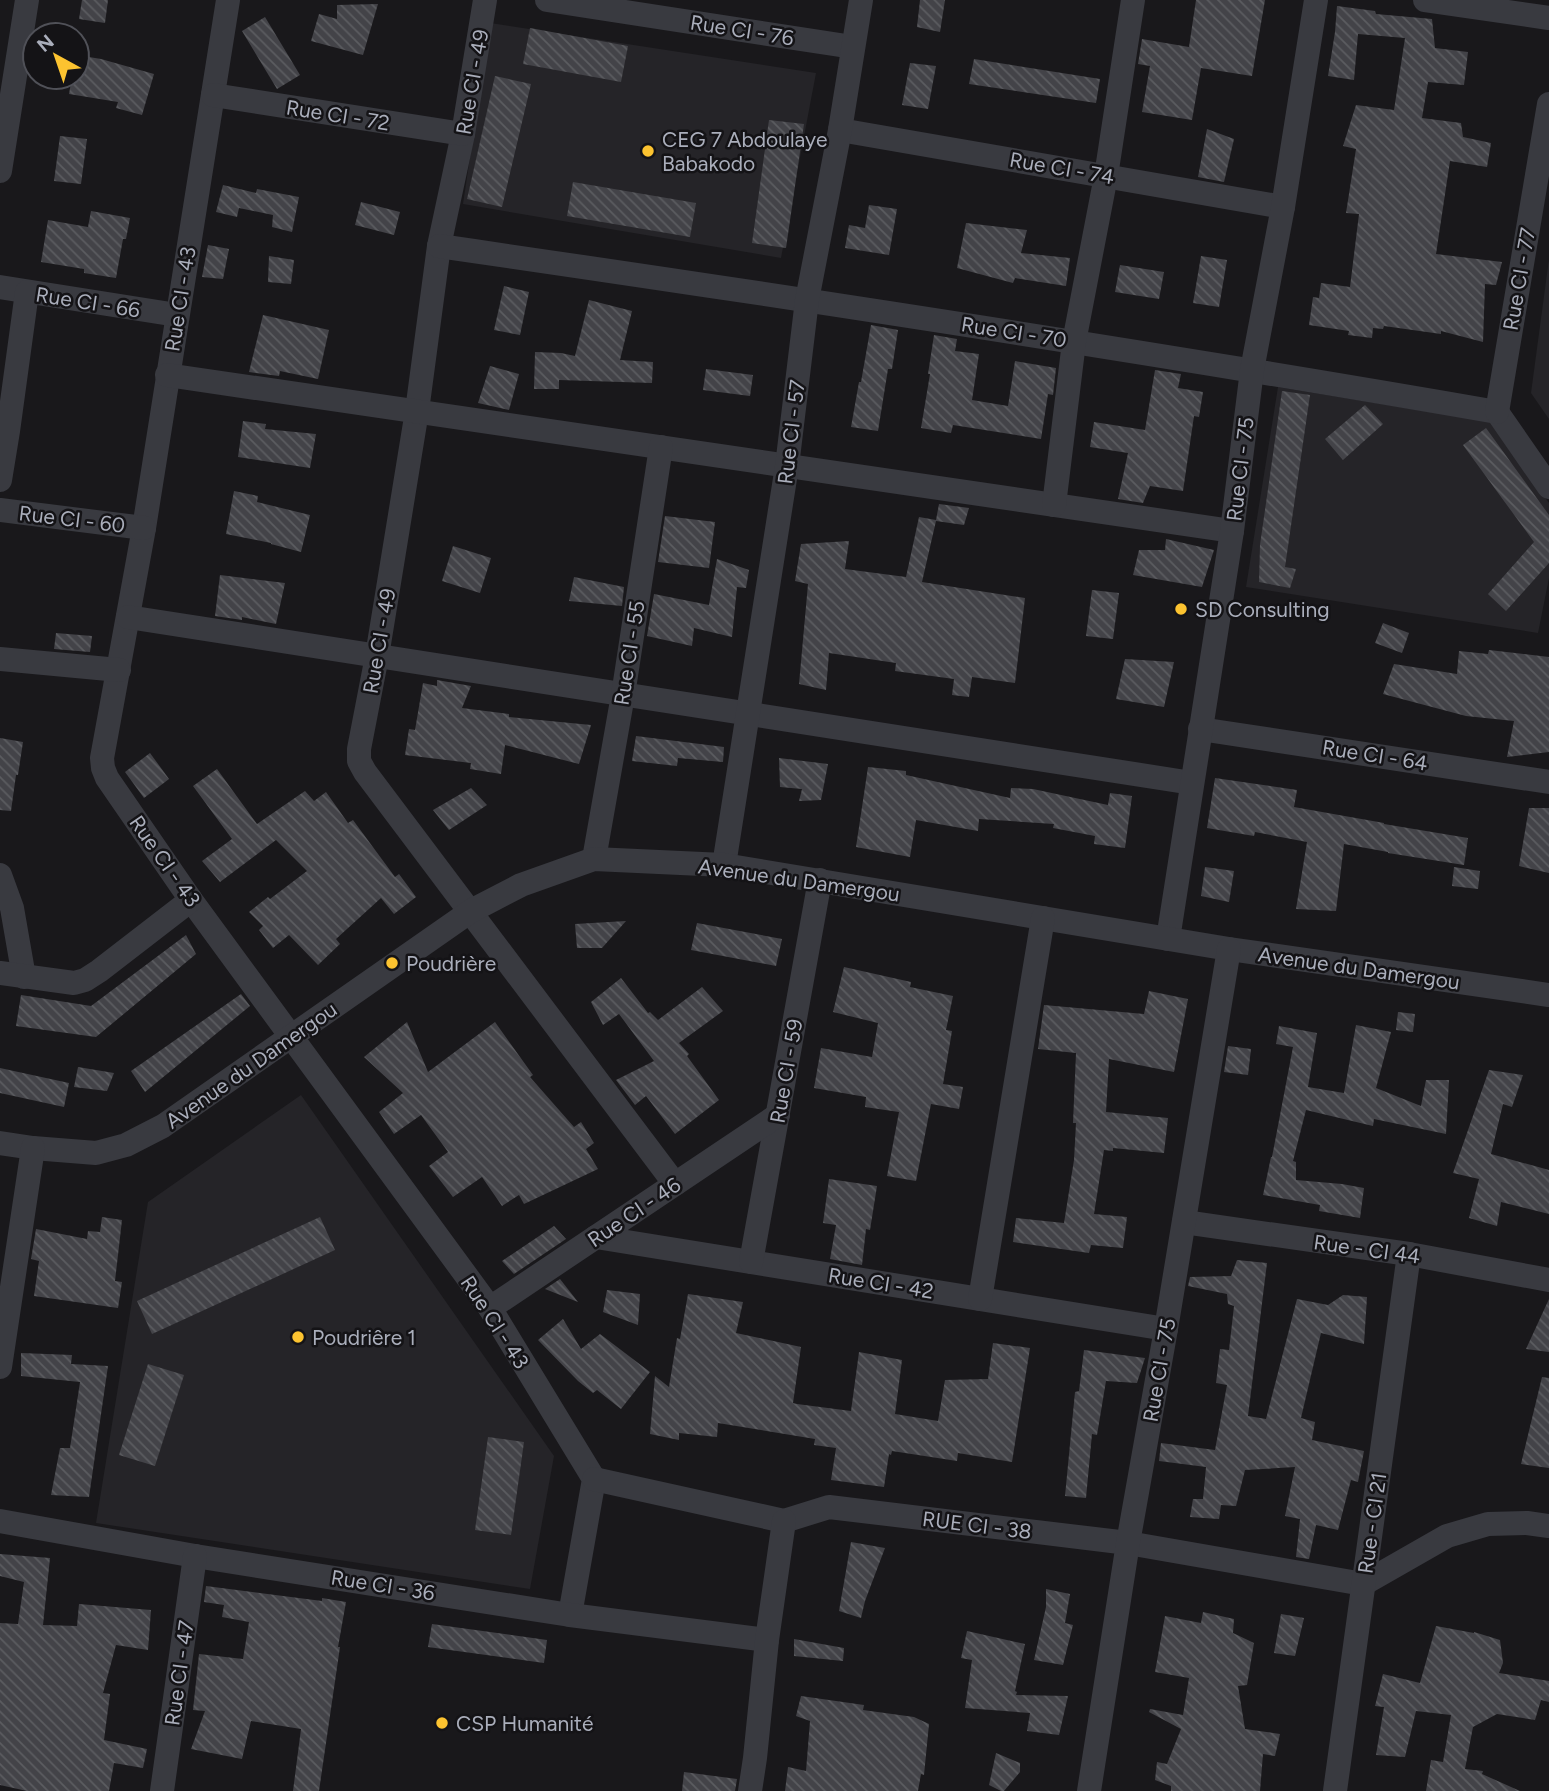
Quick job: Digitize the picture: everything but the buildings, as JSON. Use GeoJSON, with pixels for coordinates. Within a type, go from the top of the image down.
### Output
{"type":"FeatureCollection","features":[{"type":"Feature","properties":{"kind":"street"},"geometry":{"type":"LineString","coordinates":[[0,170],[27,0]]}},
{"type":"Feature","properties":{"kind":"street","name":"Rue CI - 43"},"geometry":{"type":"LineString","coordinates":[[228,0],[144,528],[102,758],[103,768],[107,778],[191,900],[489,1308],[594,1479]]}},
{"type":"Feature","properties":{"kind":"street","name":"Rue CI - 49"},"geometry":{"type":"LineString","coordinates":[[485,0],[463,134],[439,246],[417,411],[359,761],[675,1184]]}},
{"type":"Feature","properties":{"kind":"street","name":"Rue CI - 76"},"geometry":{"type":"LineString","coordinates":[[547,0],[853,47]]}},
{"type":"Feature","properties":{"kind":"street","name":"Rue CI - 57"},"geometry":{"type":"LineString","coordinates":[[724,865],[787,466],[807,300],[840,131],[861,0]]}},
{"type":"Feature","properties":{"kind":"street"},"geometry":{"type":"LineString","coordinates":[[1054,505],[1074,342],[1107,176],[1133,0]]}},
{"type":"Feature","properties":{"kind":"street","name":"Rue CI - 75"},"geometry":{"type":"LineString","coordinates":[[1168,939],[1232,531],[1252,370],[1283,207],[1316,0]]}},
{"type":"Feature","properties":{"kind":"street"},"geometry":{"type":"LineString","coordinates":[[1426,0],[1549,18]]}},
{"type":"Feature","properties":{"kind":"street","name":"Rue CI - 72"},"geometry":{"type":"LineString","coordinates":[[213,95],[463,134]]}},
{"type":"Feature","properties":{"kind":"street","name":"Rue CI - 77"},"geometry":{"type":"LineString","coordinates":[[1497,412],[1549,104]]}},
{"type":"Feature","properties":{"kind":"street","name":"Rue CI - 74"},"geometry":{"type":"LineString","coordinates":[[840,131],[1283,207]]}},
{"type":"Feature","properties":{"kind":"street","name":"Rue CI - 70"},"geometry":{"type":"LineString","coordinates":[[439,246],[807,300],[1252,370],[1497,412]]}},
{"type":"Feature","properties":{"kind":"street","name":"Rue CI - 66"},"geometry":{"type":"LineString","coordinates":[[0,287],[177,315]]}},
{"type":"Feature","properties":{"kind":"street"},"geometry":{"type":"LineString","coordinates":[[0,480],[4,430],[27,292]]}},
{"type":"Feature","properties":{"kind":"street"},"geometry":{"type":"LineString","coordinates":[[167,375],[1232,531]]}},
{"type":"Feature","properties":{"kind":"street"},"geometry":{"type":"LineString","coordinates":[[1497,412],[1549,487]]}},
{"type":"Feature","properties":{"kind":"street","name":"Rue CI - 55"},"geometry":{"type":"LineString","coordinates":[[594,859],[662,447]]}},
{"type":"Feature","properties":{"kind":"street","name":"Rue CI - 60"},"geometry":{"type":"LineString","coordinates":[[0,510],[144,528]]}},
{"type":"Feature","properties":{"kind":"street"},"geometry":{"type":"LineString","coordinates":[[128,618],[1192,783]]}},
{"type":"Feature","properties":{"kind":"street"},"geometry":{"type":"LineString","coordinates":[[0,659],[119,670]]}},
{"type":"Feature","properties":{"kind":"street","name":"Rue CI - 64"},"geometry":{"type":"LineString","coordinates":[[1200,729],[1549,782]]}},
{"type":"Feature","properties":{"kind":"street","name":"Avenue du Damergou"},"geometry":{"type":"LineString","coordinates":[[0,1143],[33,1149],[96,1153],[126,1145],[163,1126],[471,911],[521,885],[594,859],[724,865],[1229,949],[1549,995]]}},
{"type":"Feature","properties":{"kind":"street"},"geometry":{"type":"LineString","coordinates":[[0,874],[12,908],[12,975],[74,983],[85,980],[191,900]]}},
{"type":"Feature","properties":{"kind":"street","name":"Rue CI - 59"},"geometry":{"type":"LineString","coordinates":[[751,1262],[820,880]]}},
{"type":"Feature","properties":{"kind":"street"},"geometry":{"type":"LineString","coordinates":[[980,1299],[1043,918]]}},
{"type":"Feature","properties":{"kind":"street","name":"Rue CI - 75"},"geometry":{"type":"LineString","coordinates":[[1089,1791],[1128,1543],[1229,949]]}},
{"type":"Feature","properties":{"kind":"street","name":"Rue CI - 46"},"geometry":{"type":"LineString","coordinates":[[489,1308],[778,1115]]}},
{"type":"Feature","properties":{"kind":"street"},"geometry":{"type":"LineString","coordinates":[[0,1367],[33,1149]]}},
{"type":"Feature","properties":{"kind":"street","name":"Rue - CI 44"},"geometry":{"type":"LineString","coordinates":[[1184,1222],[1409,1254],[1549,1280]]}},
{"type":"Feature","properties":{"kind":"street","name":"Rue CI - 42"},"geometry":{"type":"LineString","coordinates":[[596,1237],[1166,1329]]}},
{"type":"Feature","properties":{"kind":"street","name":"Rue - CI 21"},"geometry":{"type":"LineString","coordinates":[[1335,1791],[1409,1254]]}},
{"type":"Feature","properties":{"kind":"street"},"geometry":{"type":"LineString","coordinates":[[570,1615],[594,1479]]}},
{"type":"Feature","properties":{"kind":"street","name":"RUE CI - 38"},"geometry":{"type":"LineString","coordinates":[[594,1479],[784,1521],[829,1507],[1128,1543],[1363,1584]]}},
{"type":"Feature","properties":{"kind":"street","name":"Rue CI - 36"},"geometry":{"type":"LineString","coordinates":[[0,1521],[195,1556],[570,1615],[767,1640]]}},
{"type":"Feature","properties":{"kind":"street"},"geometry":{"type":"LineString","coordinates":[[750,1791],[784,1521]]}},
{"type":"Feature","properties":{"kind":"street"},"geometry":{"type":"LineString","coordinates":[[1363,1584],[1447,1536],[1488,1524],[1527,1523],[1549,1527]]}},
{"type":"Feature","properties":{"kind":"street","name":"Rue CI - 47"},"geometry":{"type":"LineString","coordinates":[[164,1791],[195,1556]]}},
{"type":"Feature","properties":{"kind":"shaded area"},"geometry":{"type":"Polygon","coordinates":[[[490,23],[816,73],[781,258],[463,204],[490,23]]]}},
{"type":"Feature","properties":{"kind":"shaded area"},"geometry":{"type":"Polygon","coordinates":[[[1549,259],[1549,419],[1531,393],[1549,259]]]}},
{"type":"Feature","properties":{"kind":"shaded area"},"geometry":{"type":"Polygon","coordinates":[[[1278,387],[1492,422],[1549,503],[1549,578],[1538,633],[1246,587],[1278,387]]]}},
{"type":"Feature","properties":{"kind":"shaded area"},"geometry":{"type":"Polygon","coordinates":[[[301,1095],[554,1456],[530,1589],[96,1523],[148,1202],[301,1095]]]}},
{"type":"Feature","properties":{"kind":"place","name":"CEG 7 Abdoulaye Babakodo"},"geometry":{"type":"Point","coordinates":[648,151]}},
{"type":"Feature","properties":{"kind":"place","name":"SD Consulting"},"geometry":{"type":"Point","coordinates":[1181,609]}},
{"type":"Feature","properties":{"kind":"place","name":"Poudrière"},"geometry":{"type":"Point","coordinates":[392,963]}},
{"type":"Feature","properties":{"kind":"place","name":"Poudriêre 1"},"geometry":{"type":"Point","coordinates":[298,1337]}},
{"type":"Feature","properties":{"kind":"place","name":"CSP Humanité"},"geometry":{"type":"Point","coordinates":[442,1723]}}]}
